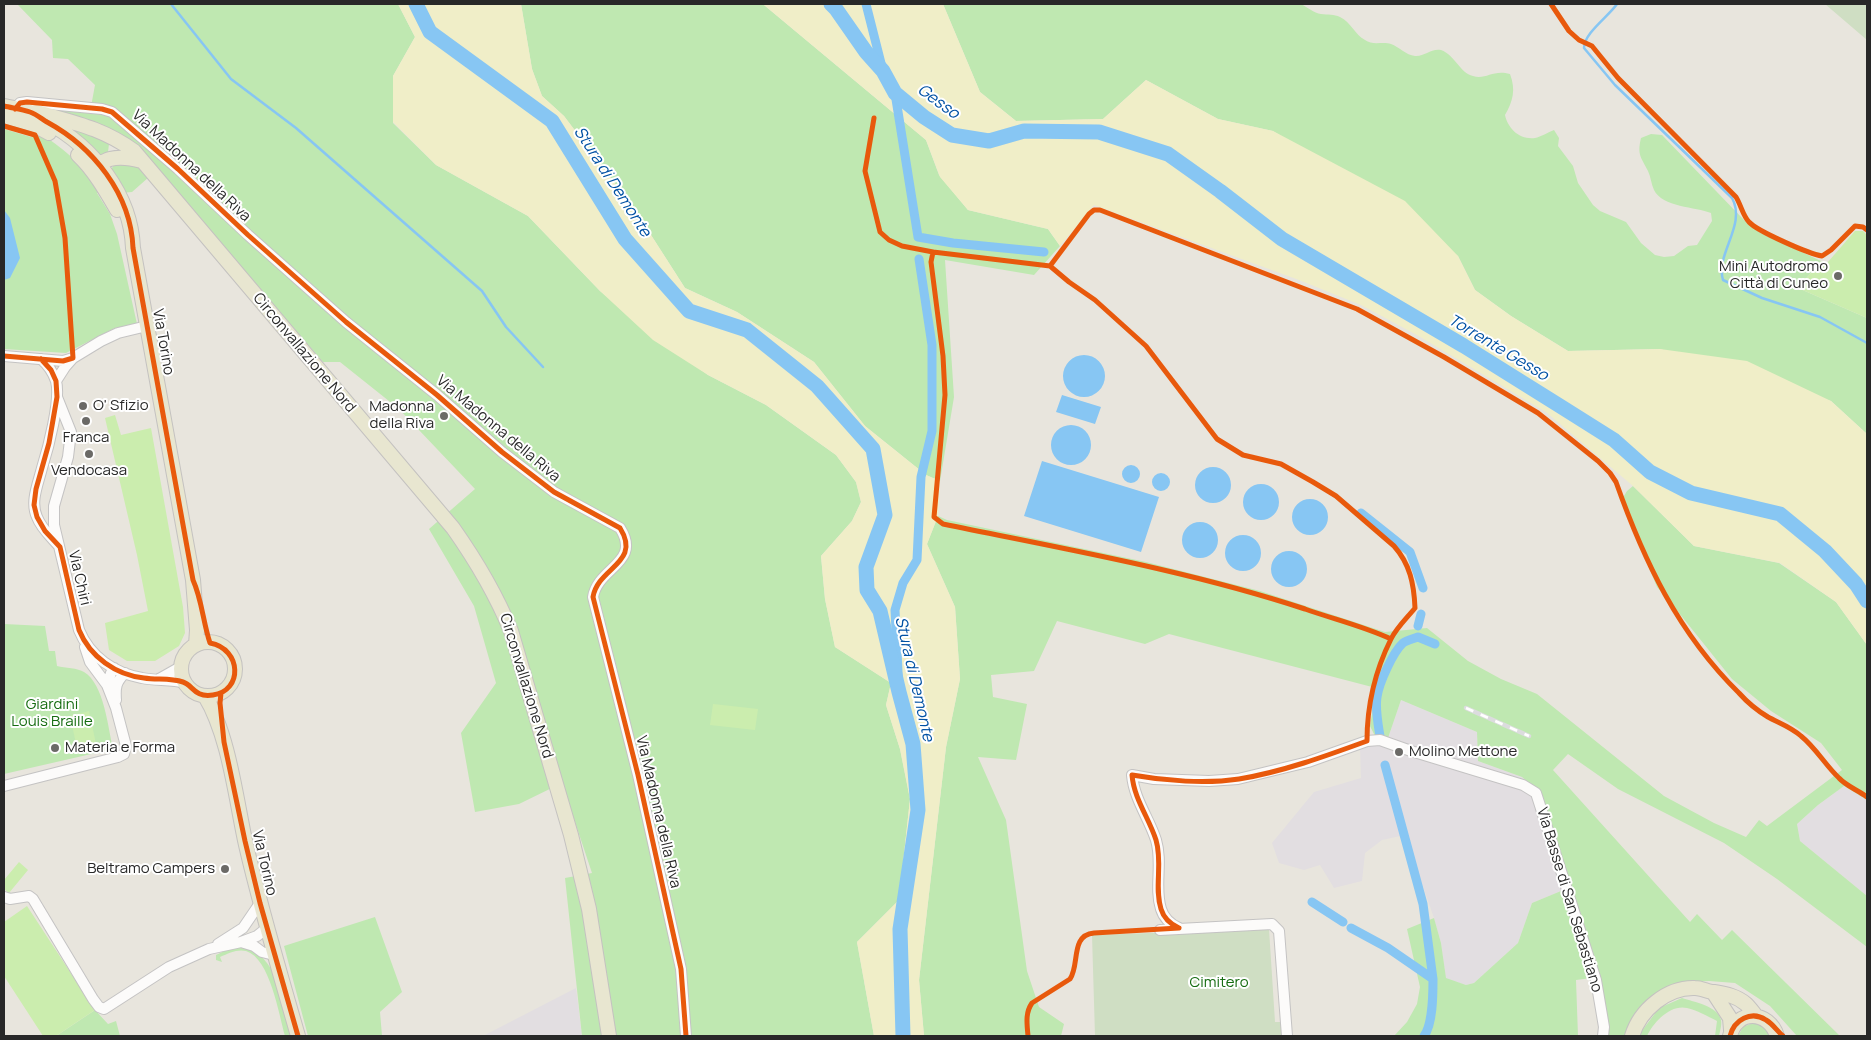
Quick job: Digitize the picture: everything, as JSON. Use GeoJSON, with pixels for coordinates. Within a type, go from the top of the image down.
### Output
{"type":"FeatureCollection","features":[{"type":"Feature","properties":{"kind":"main road","name":"Via Torino"},"geometry":{"type":"LineString","coordinates":[[7,110],[31,113],[69,136],[98,162],[114,186],[125,208],[132,233],[133,248],[193,580],[197,630],[203,644]]}},
{"type":"Feature","properties":{"kind":"main road","name":"Via Torino"},"geometry":{"type":"LineString","coordinates":[[7,110],[98,162]]}},
{"type":"Feature","properties":{"kind":"main road","name":"Circonvallazione Nord"},"geometry":{"type":"LineString","coordinates":[[31,113],[37,112],[84,124],[112,136],[134,151],[453,528],[498,600],[510,631],[571,835],[589,909],[609,1036]]}},
{"type":"Feature","properties":{"kind":"main road"},"geometry":{"type":"LineString","coordinates":[[98,162],[113,151],[112,136]]}},
{"type":"Feature","properties":{"kind":"main road"},"geometry":{"type":"LineString","coordinates":[[98,162],[129,158],[142,161]]}},
{"type":"Feature","properties":{"kind":"main road"},"geometry":{"type":"LineString","coordinates":[[203,644],[217,644],[226,649],[235,666],[233,678],[221,693],[205,696],[194,692],[186,683],[182,666],[188,652],[203,644]]}},
{"type":"Feature","properties":{"kind":"main road","name":"Via Torino"},"geometry":{"type":"LineString","coordinates":[[221,693],[220,703],[224,742]]}},
{"type":"Feature","properties":{"kind":"main road","name":"Via Torino"},"geometry":{"type":"LineString","coordinates":[[205,696],[213,708],[224,742],[260,903],[298,1036]]}},
{"type":"Feature","properties":{"kind":"main road"},"geometry":{"type":"LineString","coordinates":[[1632,1036],[1635,1026],[1654,1003],[1671,993],[1683,989],[1696,988],[1726,993],[1745,1003],[1756,1016],[1767,1020],[1778,1034]]}},
{"type":"Feature","properties":{"kind":"main road"},"geometry":{"type":"LineString","coordinates":[[1713,992],[1730,1018],[1730,1033]]}},
{"type":"Feature","properties":{"kind":"main road"},"geometry":{"type":"LineString","coordinates":[[1730,1033],[1741,1019],[1756,1016]]}},
{"type":"Feature","properties":{"kind":"street","name":"Via Madonna della Riva"},"geometry":{"type":"LineString","coordinates":[[7,110],[20,103],[27,102],[102,109],[112,112],[178,169],[248,235],[346,322],[437,395],[502,452],[554,492],[620,528],[626,537],[625,554],[623,559],[606,573],[594,591],[593,597],[638,775],[681,969],[686,1036]]}},
{"type":"Feature","properties":{"kind":"street"},"geometry":{"type":"LineString","coordinates":[[4,356],[63,361],[73,358],[101,340],[118,333],[147,326]]}},
{"type":"Feature","properties":{"kind":"street"},"geometry":{"type":"LineString","coordinates":[[41,359],[51,370],[56,381],[73,358]]}},
{"type":"Feature","properties":{"kind":"street","name":"Via Chiri"},"geometry":{"type":"LineString","coordinates":[[56,381],[57,397],[50,444],[36,489],[34,505],[37,517],[60,547]]}},
{"type":"Feature","properties":{"kind":"street","name":"Via Chiri"},"geometry":{"type":"LineString","coordinates":[[4,786],[118,757],[124,754],[126,746],[116,708],[107,685],[90,662],[79,630],[54,525],[54,506],[68,457],[71,432],[57,397]]}},
{"type":"Feature","properties":{"kind":"street","name":"Via Chiri"},"geometry":{"type":"LineString","coordinates":[[84,643],[101,660],[125,673],[144,678],[186,683]]}},
{"type":"Feature","properties":{"kind":"street"},"geometry":{"type":"LineString","coordinates":[[159,679],[182,666]]}},
{"type":"Feature","properties":{"kind":"street"},"geometry":{"type":"LineString","coordinates":[[107,685],[110,673],[114,668]]}},
{"type":"Feature","properties":{"kind":"street","name":"Via Chiri"},"geometry":{"type":"LineString","coordinates":[[116,708],[115,687],[125,673]]}},
{"type":"Feature","properties":{"kind":"street","name":"Via Basse di San Sebastiano"},"geometry":{"type":"LineString","coordinates":[[1179,928],[1168,922],[1159,902],[1159,868],[1156,840],[1136,793],[1132,775],[1154,779],[1209,781],[1238,779],[1308,762],[1367,741],[1380,740],[1523,785],[1536,793],[1596,980],[1604,1027],[1603,1036]]}},
{"type":"Feature","properties":{"kind":"street"},"geometry":{"type":"LineString","coordinates":[[4,897],[10,899],[29,896],[33,899],[93,999],[99,1007],[104,1009],[169,967],[210,949],[244,928],[260,903]]}},
{"type":"Feature","properties":{"kind":"street"},"geometry":{"type":"LineString","coordinates":[[1160,930],[1272,924],[1277,926],[1280,930],[1287,1036]]}},
{"type":"Feature","properties":{"kind":"street"},"geometry":{"type":"LineString","coordinates":[[244,928],[267,928]]}},
{"type":"Feature","properties":{"kind":"street"},"geometry":{"type":"LineString","coordinates":[[210,949],[241,942],[257,936],[267,928]]}},
{"type":"Feature","properties":{"kind":"street"},"geometry":{"type":"LineString","coordinates":[[241,942],[254,946],[262,952],[274,955]]}},
{"type":"Feature","properties":{"kind":"shaded area"},"geometry":{"type":"Polygon","coordinates":[[[1401,700],[1477,732],[1478,761],[1522,777],[1539,792],[1571,889],[1532,903],[1518,943],[1474,983],[1466,985],[1446,979],[1441,943],[1434,918],[1405,835],[1382,840],[1365,853],[1362,881],[1334,888],[1320,865],[1304,870],[1279,863],[1272,843],[1314,792],[1361,778],[1360,747],[1388,738],[1401,700]]]}},
{"type":"Feature","properties":{"kind":"shaded area"},"geometry":{"type":"Polygon","coordinates":[[[1844,786],[1867,800],[1867,896],[1800,841],[1797,824],[1818,805],[1844,786]]]}},
{"type":"Feature","properties":{"kind":"shaded area"},"geometry":{"type":"Polygon","coordinates":[[[576,988],[582,1036],[483,1036],[576,988]]]}},
{"type":"Feature","properties":{"kind":"green space"},"geometry":{"type":"Polygon","coordinates":[[[17,4],[398,4],[415,37],[393,76],[393,123],[436,165],[528,216],[600,291],[708,375],[766,405],[836,455],[856,482],[861,502],[852,521],[821,556],[825,599],[835,647],[891,683],[886,705],[900,749],[910,799],[899,900],[857,942],[874,1036],[582,1036],[565,878],[592,873],[562,783],[519,804],[475,812],[461,733],[496,683],[474,606],[429,529],[475,489],[399,409],[340,362],[323,362],[141,152],[36,107],[90,112],[95,85],[68,59],[53,58],[52,40],[17,4]]]}},
{"type":"Feature","properties":{"kind":"green space"},"geometry":{"type":"Polygon","coordinates":[[[521,4],[764,5],[926,140],[939,175],[968,210],[1048,229],[1060,246],[1034,275],[945,260],[954,397],[940,481],[926,475],[865,426],[814,362],[737,312],[685,288],[635,210],[564,116],[542,96],[532,69],[521,4]]]}},
{"type":"Feature","properties":{"kind":"green space"},"geometry":{"type":"Polygon","coordinates":[[[943,4],[1301,4],[1318,13],[1340,17],[1368,42],[1391,44],[1415,56],[1434,50],[1441,50],[1446,52],[1464,71],[1473,76],[1482,77],[1499,73],[1510,74],[1513,95],[1505,115],[1512,129],[1524,137],[1530,138],[1554,130],[1559,138],[1558,146],[1573,166],[1578,183],[1593,205],[1600,211],[1626,222],[1641,243],[1655,255],[1664,257],[1674,256],[1688,246],[1697,245],[1712,221],[1711,213],[1680,206],[1664,200],[1654,190],[1649,173],[1640,156],[1639,148],[1641,138],[1651,134],[1662,135],[1744,220],[1759,232],[1821,261],[1798,288],[1867,318],[1867,434],[1831,401],[1660,349],[1568,351],[1511,316],[1475,290],[1458,256],[1273,131],[1218,119],[1146,80],[1103,119],[1016,121],[980,92],[943,4]]]}},
{"type":"Feature","properties":{"kind":"green space"},"geometry":{"type":"Polygon","coordinates":[[[1825,4],[1867,4],[1867,40],[1825,4]]]}},
{"type":"Feature","properties":{"kind":"green space"},"geometry":{"type":"Polygon","coordinates":[[[65,125],[83,129],[109,144],[108,152],[99,157],[65,125]]]}},
{"type":"Feature","properties":{"kind":"green space"},"geometry":{"type":"Polygon","coordinates":[[[4,129],[31,137],[38,132],[72,158],[101,189],[97,193],[110,214],[117,234],[137,324],[115,328],[66,353],[4,349],[4,129]]]}},
{"type":"Feature","properties":{"kind":"green space"},"geometry":{"type":"Polygon","coordinates":[[[117,162],[136,163],[149,177],[132,192],[121,193],[111,169],[117,162]]]}},
{"type":"Feature","properties":{"kind":"green space","name":"Mini Autodromo Città di Cuneo"},"geometry":{"type":"Polygon","coordinates":[[[1855,231],[1863,231],[1867,235],[1867,318],[1798,288],[1821,261],[1827,263],[1855,231]]]}},
{"type":"Feature","properties":{"kind":"green space"},"geometry":{"type":"Polygon","coordinates":[[[115,415],[121,435],[151,428],[183,607],[185,633],[179,646],[155,661],[127,661],[109,650],[105,623],[148,611],[105,418],[115,415]]]}},
{"type":"Feature","properties":{"kind":"green space"},"geometry":{"type":"Polygon","coordinates":[[[1633,486],[1694,546],[1779,563],[1836,602],[1867,645],[1867,800],[1844,786],[1818,805],[1797,824],[1800,841],[1867,896],[1867,947],[1777,879],[1724,843],[1618,789],[1568,754],[1553,770],[1690,922],[1697,914],[1722,940],[1732,930],[1840,1036],[1797,1036],[1770,1006],[1735,983],[1709,981],[1686,982],[1627,1036],[1606,1036],[1600,977],[1576,980],[1578,1036],[1394,1036],[1407,1022],[1417,1004],[1420,987],[1407,929],[1434,918],[1441,943],[1446,978],[1466,985],[1474,983],[1518,943],[1532,903],[1561,891],[1572,923],[1582,917],[1539,792],[1522,777],[1478,761],[1477,732],[1401,700],[1388,738],[1375,736],[1370,726],[1376,688],[1169,634],[1145,644],[1057,621],[1034,671],[991,675],[993,697],[1027,704],[1016,760],[978,757],[1006,820],[1027,971],[1039,1007],[1064,1024],[1061,1036],[924,1036],[919,980],[946,747],[960,679],[955,607],[927,544],[938,516],[947,520],[1146,562],[1260,591],[1385,632],[1427,628],[1468,661],[1501,679],[1537,694],[1664,796],[1714,823],[1746,837],[1759,820],[1767,826],[1842,770],[1821,743],[1771,711],[1732,679],[1657,587],[1621,501],[1627,491],[1633,486]]]}},
{"type":"Feature","properties":{"kind":"green space","name":"Giardini Louis Braille"},"geometry":{"type":"Polygon","coordinates":[[[4,624],[45,626],[49,651],[55,651],[57,666],[84,672],[91,678],[101,696],[113,749],[4,774],[4,624]]]}},
{"type":"Feature","properties":{"kind":"green space"},"geometry":{"type":"Polygon","coordinates":[[[713,704],[758,709],[755,730],[710,725],[713,704]]]}},
{"type":"Feature","properties":{"kind":"green space"},"geometry":{"type":"Polygon","coordinates":[[[89,711],[96,744],[77,748],[70,716],[89,711]]]}},
{"type":"Feature","properties":{"kind":"green space"},"geometry":{"type":"Polygon","coordinates":[[[19,862],[28,870],[9,893],[4,889],[4,880],[19,862]]]}},
{"type":"Feature","properties":{"kind":"green space"},"geometry":{"type":"Polygon","coordinates":[[[27,906],[95,1010],[56,1036],[43,1036],[4,976],[4,922],[27,906]]]}},
{"type":"Feature","properties":{"kind":"green space"},"geometry":{"type":"Polygon","coordinates":[[[375,917],[402,992],[380,1012],[382,1036],[308,1036],[284,946],[375,917]]]}},
{"type":"Feature","properties":{"kind":"green space","name":"Cimitero"},"geometry":{"type":"Polygon","coordinates":[[[1269,929],[1275,1022],[1282,1022],[1282,1036],[1095,1036],[1092,935],[1269,929]]]}},
{"type":"Feature","properties":{"kind":"green space"},"geometry":{"type":"Polygon","coordinates":[[[233,947],[249,949],[267,963],[279,986],[292,1036],[285,1036],[267,975],[254,956],[246,951],[239,951],[220,957],[222,962],[216,960],[216,955],[233,947]]]}},
{"type":"Feature","properties":{"kind":"green space"},"geometry":{"type":"Polygon","coordinates":[[[1682,998],[1705,1005],[1719,1015],[1721,1026],[1719,1036],[1715,1036],[1717,1021],[1694,1010],[1681,1008],[1668,1012],[1658,1020],[1647,1036],[1638,1036],[1659,1008],[1682,998]]]}},
{"type":"Feature","properties":{"kind":"green space"},"geometry":{"type":"Polygon","coordinates":[[[95,1010],[108,1024],[116,1021],[120,1036],[56,1036],[95,1010]]]}},
{"type":"Feature","properties":{"kind":"green space"},"geometry":{"type":"Polygon","coordinates":[[[1753,1023],[1764,1026],[1771,1036],[1738,1036],[1743,1027],[1753,1023]]]}},
{"type":"Feature","properties":{"kind":"sand"},"geometry":{"type":"Polygon","coordinates":[[[398,4],[521,4],[532,69],[542,96],[564,116],[635,210],[685,288],[737,312],[814,362],[865,426],[926,475],[940,481],[938,516],[927,544],[955,607],[960,679],[946,747],[919,980],[924,1036],[874,1036],[857,942],[899,900],[910,799],[900,749],[886,705],[891,683],[835,647],[825,599],[821,556],[852,521],[861,502],[856,482],[836,455],[766,405],[708,375],[653,340],[600,291],[528,216],[436,165],[393,122],[393,76],[415,37],[398,4]]]}},
{"type":"Feature","properties":{"kind":"sand"},"geometry":{"type":"Polygon","coordinates":[[[755,4],[943,4],[980,92],[1016,121],[1103,119],[1146,80],[1218,119],[1273,131],[1405,201],[1458,256],[1475,290],[1511,316],[1568,351],[1660,349],[1747,361],[1831,401],[1867,434],[1867,645],[1836,602],[1780,563],[1694,546],[1633,486],[1546,412],[1417,335],[1361,305],[1299,280],[1094,205],[1060,246],[1048,229],[968,210],[940,177],[926,140],[764,5],[755,4]]]}},
{"type":"Feature","properties":{"kind":"water"},"geometry":{"type":"Polygon","coordinates":[[[4,210],[10,218],[20,258],[10,278],[4,280],[4,210]]]}},
{"type":"Feature","properties":{"kind":"water"},"geometry":{"type":"Polygon","coordinates":[[[1084,355],[1099,361],[1105,376],[1099,391],[1084,397],[1069,391],[1063,376],[1069,361],[1084,355]]]}},
{"type":"Feature","properties":{"kind":"water"},"geometry":{"type":"Polygon","coordinates":[[[1062,395],[1101,407],[1095,424],[1056,412],[1062,395]]]}},
{"type":"Feature","properties":{"kind":"water"},"geometry":{"type":"Polygon","coordinates":[[[1075,425],[1082,428],[1088,434],[1091,445],[1090,453],[1082,462],[1075,465],[1067,465],[1060,462],[1052,453],[1051,441],[1054,434],[1063,426],[1075,425]]]}},
{"type":"Feature","properties":{"kind":"water"},"geometry":{"type":"Polygon","coordinates":[[[1042,461],[1159,497],[1141,552],[1024,516],[1042,461]]]}},
{"type":"Feature","properties":{"kind":"water"},"geometry":{"type":"Polygon","coordinates":[[[1131,465],[1137,468],[1140,474],[1137,480],[1131,483],[1125,480],[1122,474],[1125,468],[1131,465]]]}},
{"type":"Feature","properties":{"kind":"water"},"geometry":{"type":"Polygon","coordinates":[[[1213,467],[1220,468],[1226,472],[1230,478],[1230,492],[1226,498],[1220,502],[1213,503],[1206,502],[1200,498],[1196,492],[1195,485],[1196,478],[1200,472],[1206,468],[1213,467]]]}},
{"type":"Feature","properties":{"kind":"water"},"geometry":{"type":"Polygon","coordinates":[[[1161,473],[1167,476],[1170,482],[1167,488],[1161,491],[1155,488],[1152,482],[1155,476],[1161,473]]]}},
{"type":"Feature","properties":{"kind":"water"},"geometry":{"type":"Polygon","coordinates":[[[1261,484],[1268,485],[1274,489],[1278,495],[1278,509],[1274,515],[1268,519],[1261,520],[1254,519],[1248,515],[1244,509],[1243,502],[1244,495],[1248,489],[1254,485],[1261,484]]]}},
{"type":"Feature","properties":{"kind":"water"},"geometry":{"type":"Polygon","coordinates":[[[1310,499],[1317,500],[1323,504],[1327,510],[1327,524],[1323,530],[1317,534],[1310,535],[1303,534],[1297,530],[1293,524],[1292,517],[1293,510],[1297,504],[1303,500],[1310,499]]]}},
{"type":"Feature","properties":{"kind":"water"},"geometry":{"type":"Polygon","coordinates":[[[1200,522],[1207,523],[1213,527],[1217,533],[1217,547],[1213,553],[1207,557],[1200,558],[1193,557],[1187,553],[1183,547],[1182,540],[1183,533],[1187,527],[1193,523],[1200,522]]]}},
{"type":"Feature","properties":{"kind":"water"},"geometry":{"type":"Polygon","coordinates":[[[1243,535],[1250,536],[1256,540],[1260,546],[1260,560],[1256,566],[1250,570],[1243,571],[1236,570],[1230,566],[1226,560],[1225,553],[1226,546],[1230,540],[1236,536],[1243,535]]]}},
{"type":"Feature","properties":{"kind":"water"},"geometry":{"type":"Polygon","coordinates":[[[1289,551],[1296,552],[1302,556],[1306,562],[1306,576],[1302,582],[1296,586],[1289,587],[1282,586],[1276,582],[1272,576],[1271,569],[1272,562],[1276,556],[1282,552],[1289,551]]]}},
{"type":"Feature","properties":{"kind":"waterway"},"geometry":{"type":"LineString","coordinates":[[171,4],[231,79],[296,128],[482,291],[506,327],[543,367]]}},
{"type":"Feature","properties":{"kind":"waterway","name":"Stura di Demonte"},"geometry":{"type":"LineString","coordinates":[[416,4],[430,32],[552,121],[625,239],[689,311],[747,330],[817,386],[873,449],[885,515],[866,567],[867,590],[880,611],[913,744],[918,810],[900,929],[903,1036]]}},
{"type":"Feature","properties":{"kind":"waterway","name":"Torrente Gesso"},"geometry":{"type":"LineString","coordinates":[[831,4],[866,52],[883,71],[895,93],[924,117],[952,135],[989,141],[1024,131],[1099,132],[1168,154],[1282,239],[1464,346],[1614,440],[1650,472],[1691,493],[1780,514],[1825,551],[1856,584],[1867,601]]}},
{"type":"Feature","properties":{"kind":"waterway"},"geometry":{"type":"LineString","coordinates":[[866,4],[883,71]]}},
{"type":"Feature","properties":{"kind":"waterway"},"geometry":{"type":"LineString","coordinates":[[1617,4],[1588,36],[1584,48],[1615,85],[1732,198],[1736,208],[1736,219],[1723,260],[1723,280],[1762,298],[1820,317],[1867,343]]}},
{"type":"Feature","properties":{"kind":"waterway"},"geometry":{"type":"LineString","coordinates":[[895,93],[918,237],[953,243],[1044,252]]}},
{"type":"Feature","properties":{"kind":"waterway"},"geometry":{"type":"LineString","coordinates":[[899,692],[895,610],[903,583],[917,560],[921,477],[932,431],[932,345],[919,259]]}},
{"type":"Feature","properties":{"kind":"waterway"},"geometry":{"type":"LineString","coordinates":[[1361,513],[1410,552],[1423,588]]}},
{"type":"Feature","properties":{"kind":"waterway"},"geometry":{"type":"LineString","coordinates":[[1418,626],[1421,614]]}},
{"type":"Feature","properties":{"kind":"waterway"},"geometry":{"type":"LineString","coordinates":[[1380,736],[1376,702],[1383,676],[1395,653],[1403,643],[1418,637],[1435,644]]}},
{"type":"Feature","properties":{"kind":"waterway"},"geometry":{"type":"LineString","coordinates":[[1385,765],[1423,904],[1433,979]]}},
{"type":"Feature","properties":{"kind":"waterway"},"geometry":{"type":"LineString","coordinates":[[1312,902],[1343,922]]}},
{"type":"Feature","properties":{"kind":"waterway"},"geometry":{"type":"LineString","coordinates":[[1351,928],[1388,948],[1433,979],[1431,1017],[1424,1036]]}},
{"type":"Feature","properties":{"kind":"railway"},"geometry":{"type":"LineString","coordinates":[[1466,708],[1529,736]]}},
{"type":"Feature","properties":{"kind":"cycle path"},"geometry":{"type":"LineString","coordinates":[[1551,4],[1569,31],[1579,40],[1592,46],[1618,78],[1736,197],[1745,217],[1754,226],[1784,242],[1822,256],[1831,250],[1855,226],[1863,227],[1867,230]]}},
{"type":"Feature","properties":{"kind":"cycle path"},"geometry":{"type":"LineString","coordinates":[[15,109],[20,103],[27,102],[102,109],[112,112],[178,169],[248,235],[346,322],[437,395],[502,452],[554,492],[620,528],[625,540],[626,549],[617,564],[602,578],[596,587],[593,597],[638,775],[681,969],[686,1036]]}},
{"type":"Feature","properties":{"kind":"cycle path"},"geometry":{"type":"LineString","coordinates":[[4,106],[34,114],[64,132],[80,145],[106,174],[117,191],[125,209],[131,228],[193,580],[210,643],[221,647],[228,653],[233,661],[235,670],[230,686],[223,692],[213,695],[202,695],[183,682],[144,678],[124,673],[105,663],[84,640],[79,630],[60,547],[45,531],[37,517],[34,505],[36,489],[49,443],[57,397],[56,381],[51,370],[41,359]]}},
{"type":"Feature","properties":{"kind":"cycle path"},"geometry":{"type":"LineString","coordinates":[[874,118],[865,171],[880,232],[889,240],[902,246],[933,252],[1050,266],[1095,300],[1146,346],[1217,439],[1243,455],[1281,464],[1336,496],[1394,546],[1407,567],[1414,591],[1415,608],[1393,635],[1380,664],[1370,702],[1367,741],[1288,768],[1239,779],[1186,781],[1132,775],[1133,784],[1158,849],[1158,892],[1161,909],[1168,921],[1179,928]]}},
{"type":"Feature","properties":{"kind":"cycle path"},"geometry":{"type":"LineString","coordinates":[[4,126],[35,135],[55,181],[65,238],[73,358],[63,361],[4,356]]}},
{"type":"Feature","properties":{"kind":"cycle path"},"geometry":{"type":"LineString","coordinates":[[1050,266],[1089,214],[1094,210],[1100,210],[1357,309],[1444,357],[1538,413],[1598,461],[1610,473],[1616,482],[1638,540],[1665,595],[1698,646],[1717,670],[1753,706],[1768,717],[1797,733],[1842,781],[1867,797]]}},
{"type":"Feature","properties":{"kind":"cycle path"},"geometry":{"type":"LineString","coordinates":[[933,252],[931,262],[943,356],[945,395],[934,517],[943,524],[1125,561],[1260,595],[1359,626],[1391,639]]}},
{"type":"Feature","properties":{"kind":"cycle path"},"geometry":{"type":"LineString","coordinates":[[221,693],[220,703],[224,742],[245,841],[260,903],[298,1036]]}},
{"type":"Feature","properties":{"kind":"cycle path"},"geometry":{"type":"LineString","coordinates":[[1028,1036],[1027,1019],[1032,1003],[1070,979],[1075,966],[1078,945],[1086,935],[1179,928]]}},
{"type":"Feature","properties":{"kind":"cycle path"},"geometry":{"type":"LineString","coordinates":[[1730,1036],[1735,1025],[1749,1016],[1760,1017],[1783,1036]]}},
{"type":"Feature","properties":{"kind":"place","name":"Mini Autodromo Città di Cuneo"},"geometry":{"type":"Point","coordinates":[1838,276]}},
{"type":"Feature","properties":{"kind":"place","name":"O' Sfizio"},"geometry":{"type":"Point","coordinates":[83,406]}},
{"type":"Feature","properties":{"kind":"place","name":"Madonna della Riva"},"geometry":{"type":"Point","coordinates":[444,416]}},
{"type":"Feature","properties":{"kind":"place","name":"Franca"},"geometry":{"type":"Point","coordinates":[86,421]}},
{"type":"Feature","properties":{"kind":"place","name":"Vendocasa"},"geometry":{"type":"Point","coordinates":[89,454]}},
{"type":"Feature","properties":{"kind":"place","name":"Materia e Forma"},"geometry":{"type":"Point","coordinates":[55,748]}},
{"type":"Feature","properties":{"kind":"place","name":"Molino Mettone"},"geometry":{"type":"Point","coordinates":[1399,752]}},
{"type":"Feature","properties":{"kind":"place","name":"Beltramo Campers"},"geometry":{"type":"Point","coordinates":[225,869]}},
{"type":"Feature","properties":{"kind":"water label","name":"Gesso"},"geometry":{"type":"Point","coordinates":[938,102]}}]}
